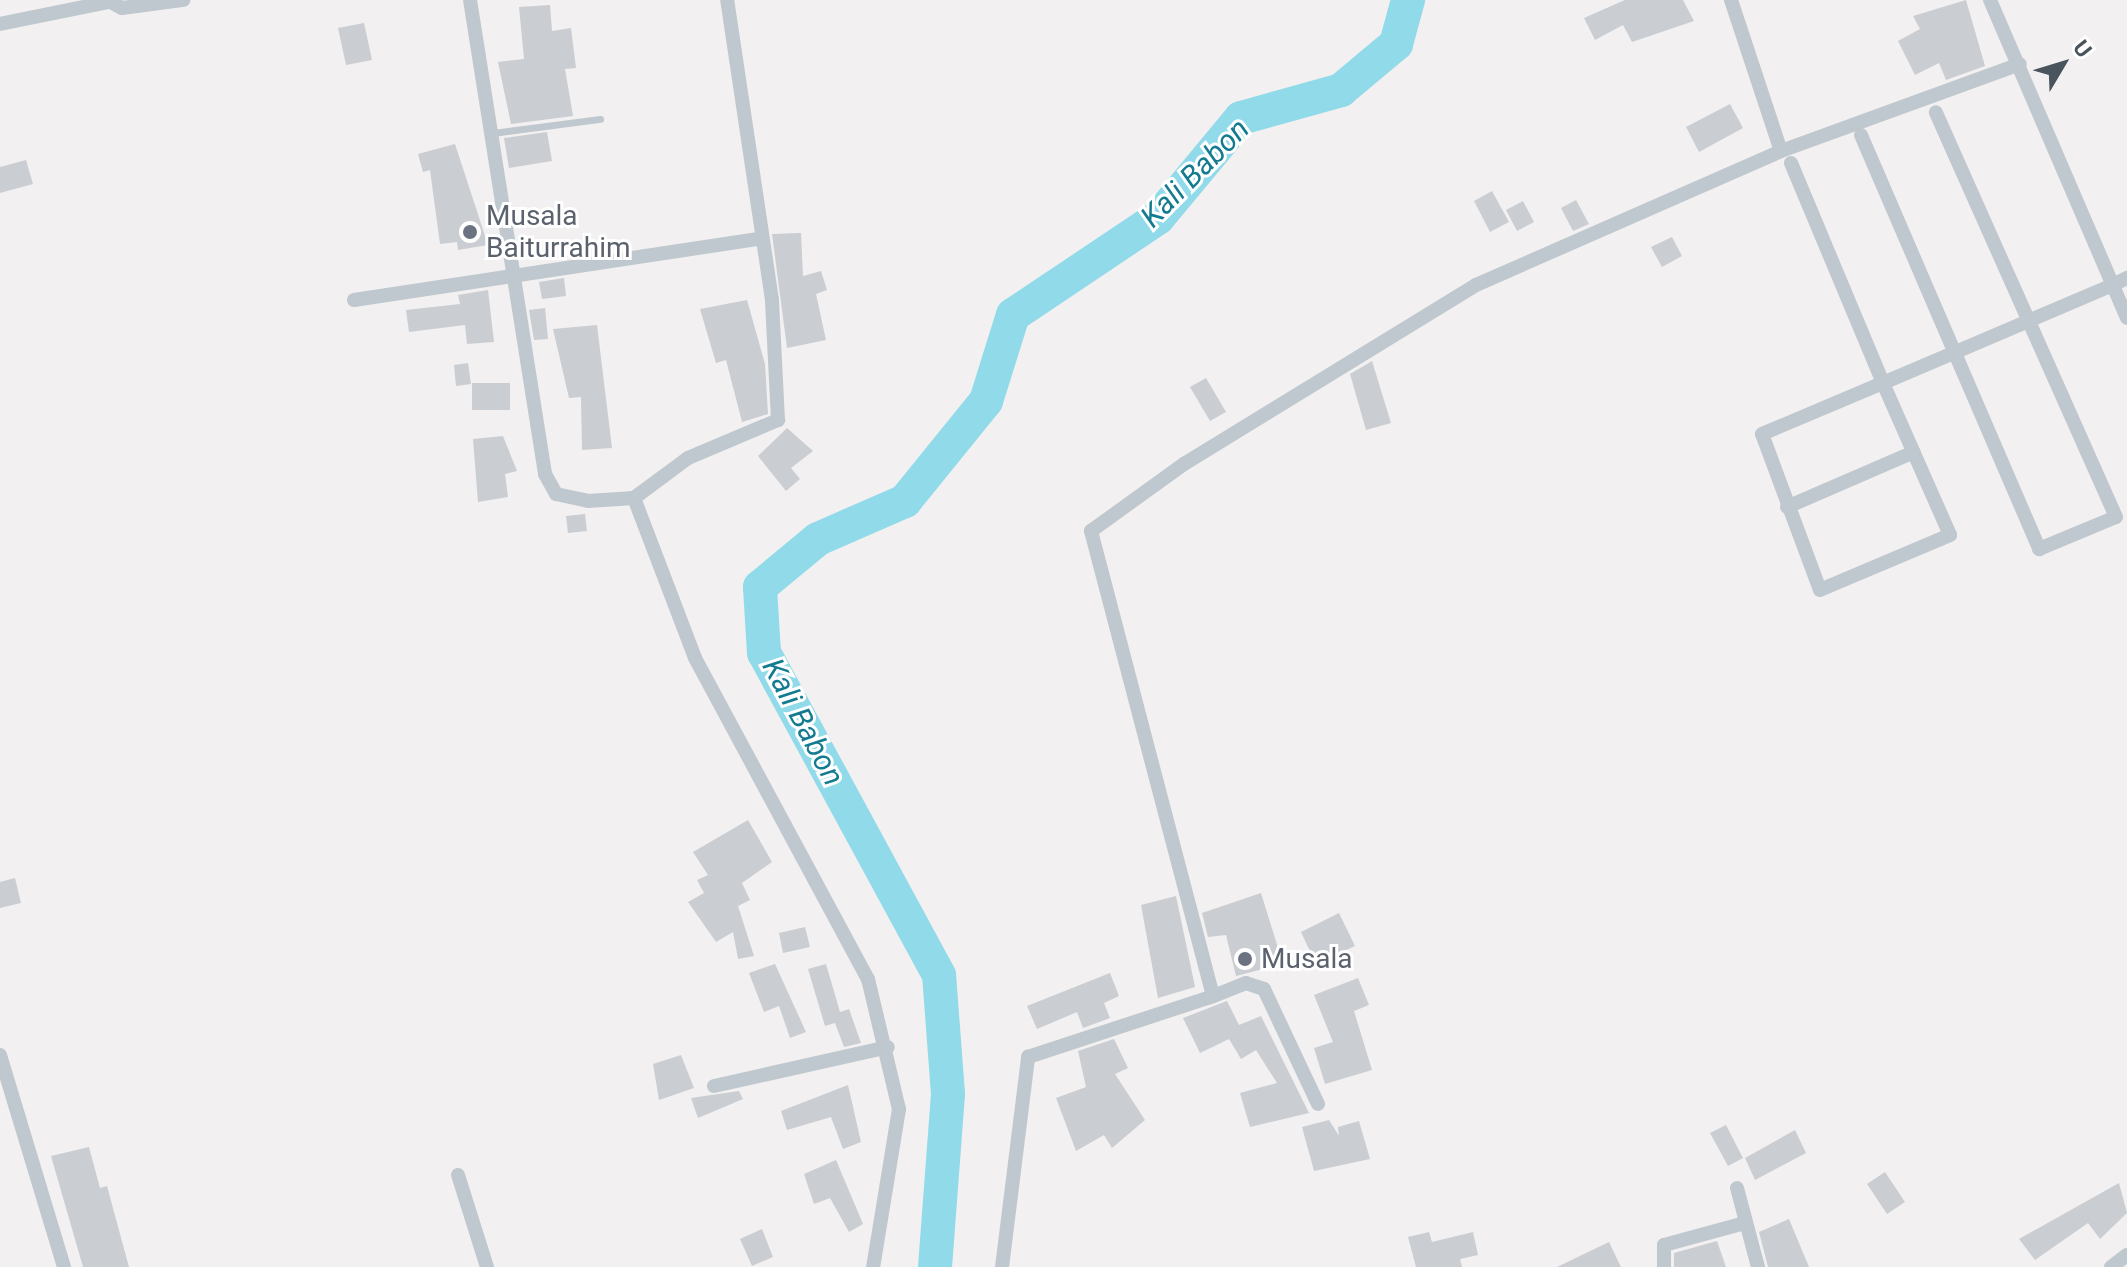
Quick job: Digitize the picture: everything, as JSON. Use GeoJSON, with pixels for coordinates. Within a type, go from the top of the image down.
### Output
{"type":"FeatureCollection","features":[{"type":"Feature","properties":{"kind":"street"},"geometry":{"type":"LineString","coordinates":[[0,24],[108,1],[122,8],[183,0]]}},
{"type":"Feature","properties":{"kind":"street"},"geometry":{"type":"LineString","coordinates":[[470,0],[518,279],[548,485],[588,501],[634,498],[688,458],[778,420],[772,300],[758,239],[749,120],[727,0]]}},
{"type":"Feature","properties":{"kind":"street"},"geometry":{"type":"LineString","coordinates":[[1731,0],[1781,151]]}},
{"type":"Feature","properties":{"kind":"street"},"geometry":{"type":"LineString","coordinates":[[1990,0],[2120,282],[2127,318]]}},
{"type":"Feature","properties":{"kind":"street"},"geometry":{"type":"LineString","coordinates":[[1213,996],[1091,531],[1196,457],[1476,285],[1781,151],[2020,64]]}},
{"type":"Feature","properties":{"kind":"street"},"geometry":{"type":"LineString","coordinates":[[1861,135],[2039,549],[2116,517],[1936,112]]}},
{"type":"Feature","properties":{"kind":"street"},"geometry":{"type":"LineString","coordinates":[[1791,163],[1883,383],[1950,535],[1820,590],[1762,434],[1883,383],[2029,320],[2120,282]]}},
{"type":"Feature","properties":{"kind":"street"},"geometry":{"type":"LineString","coordinates":[[354,300],[518,279],[758,239]]}},
{"type":"Feature","properties":{"kind":"street"},"geometry":{"type":"LineString","coordinates":[[1787,507],[1914,452]]}},
{"type":"Feature","properties":{"kind":"street"},"geometry":{"type":"LineString","coordinates":[[634,498],[695,658],[868,979],[888,1047],[899,1109],[873,1267]]}},
{"type":"Feature","properties":{"kind":"street"},"geometry":{"type":"LineString","coordinates":[[1002,1267],[1028,1057],[1246,983],[1264,989],[1318,1104]]}},
{"type":"Feature","properties":{"kind":"street"},"geometry":{"type":"LineString","coordinates":[[714,1086],[888,1047]]}},
{"type":"Feature","properties":{"kind":"street"},"geometry":{"type":"LineString","coordinates":[[0,1055],[64,1267]]}},
{"type":"Feature","properties":{"kind":"street"},"geometry":{"type":"LineString","coordinates":[[458,1175],[487,1267]]}},
{"type":"Feature","properties":{"kind":"street"},"geometry":{"type":"LineString","coordinates":[[1737,1188],[1741,1224],[1758,1267]]}},
{"type":"Feature","properties":{"kind":"street"},"geometry":{"type":"LineString","coordinates":[[1664,1267],[1664,1245],[1741,1224]]}},
{"type":"Feature","properties":{"kind":"street"},"geometry":{"type":"LineString","coordinates":[[2111,1267],[2127,1255]]}},
{"type":"Feature","properties":{"kind":"lane"},"geometry":{"type":"LineString","coordinates":[[493,133],[600,119]]}},
{"type":"Feature","properties":{"kind":"building"},"geometry":{"type":"Polygon","coordinates":[[[1625,0],[1683,0],[1694,21],[1632,42],[1623,25],[1595,40],[1584,18],[1625,0]]]}},
{"type":"Feature","properties":{"kind":"building"},"geometry":{"type":"Polygon","coordinates":[[[1966,0],[1985,66],[1946,80],[1939,63],[1915,75],[1898,41],[1920,29],[1913,16],[1966,0]]]}},
{"type":"Feature","properties":{"kind":"building"},"geometry":{"type":"Polygon","coordinates":[[[550,5],[552,31],[571,28],[576,68],[565,69],[573,116],[511,124],[498,62],[524,59],[519,7],[550,5]]]}},
{"type":"Feature","properties":{"kind":"building"},"geometry":{"type":"Polygon","coordinates":[[[364,23],[372,60],[346,65],[338,28],[364,23]]]}},
{"type":"Feature","properties":{"kind":"building"},"geometry":{"type":"Polygon","coordinates":[[[1730,104],[1743,128],[1699,152],[1686,127],[1730,104]]]}},
{"type":"Feature","properties":{"kind":"building"},"geometry":{"type":"Polygon","coordinates":[[[547,132],[552,161],[509,168],[504,138],[547,132]]]}},
{"type":"Feature","properties":{"kind":"building"},"geometry":{"type":"Polygon","coordinates":[[[455,144],[488,245],[458,250],[457,242],[440,244],[430,170],[423,172],[418,154],[455,144]]]}},
{"type":"Feature","properties":{"kind":"building"},"geometry":{"type":"Polygon","coordinates":[[[26,160],[33,184],[0,193],[0,167],[26,160]]]}},
{"type":"Feature","properties":{"kind":"building"},"geometry":{"type":"Polygon","coordinates":[[[1492,191],[1509,222],[1490,232],[1474,201],[1492,191]]]}},
{"type":"Feature","properties":{"kind":"building"},"geometry":{"type":"Polygon","coordinates":[[[1576,200],[1589,224],[1573,231],[1561,208],[1576,200]]]}},
{"type":"Feature","properties":{"kind":"building"},"geometry":{"type":"Polygon","coordinates":[[[1523,201],[1534,222],[1517,231],[1506,210],[1523,201]]]}},
{"type":"Feature","properties":{"kind":"building"},"geometry":{"type":"Polygon","coordinates":[[[801,233],[803,276],[821,271],[827,290],[816,294],[826,340],[787,348],[772,234],[801,233]]]}},
{"type":"Feature","properties":{"kind":"building"},"geometry":{"type":"Polygon","coordinates":[[[1672,237],[1682,256],[1662,267],[1651,247],[1672,237]]]}},
{"type":"Feature","properties":{"kind":"building"},"geometry":{"type":"Polygon","coordinates":[[[564,278],[566,296],[542,299],[539,282],[564,278]]]}},
{"type":"Feature","properties":{"kind":"building"},"geometry":{"type":"Polygon","coordinates":[[[488,290],[494,342],[467,344],[465,325],[409,332],[406,310],[460,304],[458,295],[488,290]]]}},
{"type":"Feature","properties":{"kind":"building"},"geometry":{"type":"Polygon","coordinates":[[[747,300],[765,364],[768,414],[742,422],[726,360],[716,363],[700,309],[747,300]]]}},
{"type":"Feature","properties":{"kind":"building"},"geometry":{"type":"Polygon","coordinates":[[[545,308],[548,339],[534,340],[529,310],[545,308]]]}},
{"type":"Feature","properties":{"kind":"building"},"geometry":{"type":"Polygon","coordinates":[[[597,325],[612,448],[582,450],[581,397],[569,398],[553,329],[597,325]]]}},
{"type":"Feature","properties":{"kind":"building"},"geometry":{"type":"Polygon","coordinates":[[[1372,361],[1391,423],[1366,430],[1350,374],[1372,361]]]}},
{"type":"Feature","properties":{"kind":"building"},"geometry":{"type":"Polygon","coordinates":[[[468,363],[471,384],[456,386],[454,365],[468,363]]]}},
{"type":"Feature","properties":{"kind":"building"},"geometry":{"type":"Polygon","coordinates":[[[1206,378],[1226,412],[1210,421],[1190,387],[1206,378]]]}},
{"type":"Feature","properties":{"kind":"building"},"geometry":{"type":"Polygon","coordinates":[[[472,383],[510,383],[510,410],[472,410],[472,383]]]}},
{"type":"Feature","properties":{"kind":"building"},"geometry":{"type":"Polygon","coordinates":[[[787,428],[813,451],[791,468],[800,479],[786,491],[758,456],[787,428]]]}},
{"type":"Feature","properties":{"kind":"building"},"geometry":{"type":"Polygon","coordinates":[[[503,436],[517,471],[505,474],[508,497],[478,502],[473,439],[503,436]]]}},
{"type":"Feature","properties":{"kind":"building"},"geometry":{"type":"Polygon","coordinates":[[[585,514],[587,531],[568,533],[566,516],[585,514]]]}},
{"type":"Feature","properties":{"kind":"building"},"geometry":{"type":"Polygon","coordinates":[[[748,820],[772,862],[742,883],[750,900],[738,906],[754,956],[738,959],[733,932],[716,942],[688,902],[704,893],[697,880],[708,875],[693,852],[748,820]]]}},
{"type":"Feature","properties":{"kind":"building"},"geometry":{"type":"Polygon","coordinates":[[[15,878],[21,903],[0,908],[0,882],[15,878]]]}},
{"type":"Feature","properties":{"kind":"building"},"geometry":{"type":"Polygon","coordinates":[[[1261,893],[1283,964],[1236,976],[1226,935],[1208,937],[1202,913],[1261,893]]]}},
{"type":"Feature","properties":{"kind":"building"},"geometry":{"type":"Polygon","coordinates":[[[1176,896],[1195,987],[1158,998],[1141,905],[1176,896]]]}},
{"type":"Feature","properties":{"kind":"building"},"geometry":{"type":"Polygon","coordinates":[[[1339,913],[1355,946],[1316,964],[1301,932],[1339,913]]]}},
{"type":"Feature","properties":{"kind":"building"},"geometry":{"type":"Polygon","coordinates":[[[805,927],[810,947],[783,953],[779,933],[805,927]]]}},
{"type":"Feature","properties":{"kind":"building"},"geometry":{"type":"Polygon","coordinates":[[[775,964],[806,1032],[790,1038],[779,1006],[764,1012],[749,973],[775,964]]]}},
{"type":"Feature","properties":{"kind":"building"},"geometry":{"type":"Polygon","coordinates":[[[826,964],[840,1012],[849,1009],[861,1043],[844,1047],[835,1023],[825,1026],[808,969],[826,964]]]}},
{"type":"Feature","properties":{"kind":"building"},"geometry":{"type":"Polygon","coordinates":[[[1110,973],[1119,996],[1104,1003],[1110,1018],[1083,1028],[1077,1012],[1037,1029],[1027,1006],[1110,973]]]}},
{"type":"Feature","properties":{"kind":"building"},"geometry":{"type":"Polygon","coordinates":[[[1358,978],[1369,1005],[1354,1011],[1372,1070],[1325,1084],[1314,1048],[1333,1042],[1314,995],[1358,978]]]}},
{"type":"Feature","properties":{"kind":"building"},"geometry":{"type":"Polygon","coordinates":[[[1227,1001],[1239,1025],[1261,1016],[1309,1113],[1250,1127],[1240,1093],[1277,1083],[1256,1050],[1241,1059],[1229,1039],[1200,1053],[1183,1018],[1227,1001]]]}},
{"type":"Feature","properties":{"kind":"building"},"geometry":{"type":"Polygon","coordinates":[[[1114,1039],[1128,1068],[1115,1074],[1145,1120],[1112,1148],[1104,1135],[1076,1151],[1056,1098],[1086,1087],[1078,1051],[1114,1039]]]}},
{"type":"Feature","properties":{"kind":"building"},"geometry":{"type":"Polygon","coordinates":[[[681,1055],[694,1088],[659,1100],[653,1064],[681,1055]]]}},
{"type":"Feature","properties":{"kind":"building"},"geometry":{"type":"Polygon","coordinates":[[[848,1085],[861,1142],[843,1149],[831,1117],[787,1130],[781,1111],[848,1085]]]}},
{"type":"Feature","properties":{"kind":"building"},"geometry":{"type":"Polygon","coordinates":[[[739,1091],[743,1099],[698,1118],[691,1098],[739,1091]]]}},
{"type":"Feature","properties":{"kind":"building"},"geometry":{"type":"Polygon","coordinates":[[[1329,1120],[1339,1136],[1338,1127],[1359,1121],[1370,1159],[1314,1171],[1302,1127],[1329,1120]]]}},
{"type":"Feature","properties":{"kind":"building"},"geometry":{"type":"Polygon","coordinates":[[[1726,1125],[1743,1158],[1728,1166],[1710,1133],[1726,1125]]]}},
{"type":"Feature","properties":{"kind":"building"},"geometry":{"type":"Polygon","coordinates":[[[1795,1130],[1806,1153],[1755,1180],[1745,1158],[1795,1130]]]}},
{"type":"Feature","properties":{"kind":"building"},"geometry":{"type":"Polygon","coordinates":[[[89,1147],[100,1188],[107,1186],[129,1267],[83,1267],[51,1156],[89,1147]]]}},
{"type":"Feature","properties":{"kind":"building"},"geometry":{"type":"Polygon","coordinates":[[[836,1160],[863,1224],[849,1232],[830,1198],[814,1204],[804,1174],[836,1160]]]}},
{"type":"Feature","properties":{"kind":"building"},"geometry":{"type":"Polygon","coordinates":[[[1885,1172],[1905,1202],[1887,1214],[1867,1184],[1885,1172]]]}},
{"type":"Feature","properties":{"kind":"building"},"geometry":{"type":"Polygon","coordinates":[[[2119,1183],[2127,1213],[2100,1239],[2088,1223],[2035,1260],[2019,1239],[2119,1183]]]}},
{"type":"Feature","properties":{"kind":"building"},"geometry":{"type":"Polygon","coordinates":[[[1789,1219],[1809,1267],[1768,1267],[1759,1232],[1789,1219]]]}},
{"type":"Feature","properties":{"kind":"building"},"geometry":{"type":"Polygon","coordinates":[[[762,1229],[773,1257],[752,1266],[740,1239],[762,1229]]]}},
{"type":"Feature","properties":{"kind":"building"},"geometry":{"type":"Polygon","coordinates":[[[1429,1232],[1432,1242],[1473,1232],[1478,1255],[1460,1259],[1462,1267],[1416,1267],[1408,1237],[1429,1232]]]}},
{"type":"Feature","properties":{"kind":"building"},"geometry":{"type":"Polygon","coordinates":[[[1717,1241],[1726,1267],[1674,1267],[1674,1253],[1717,1241]]]}},
{"type":"Feature","properties":{"kind":"building"},"geometry":{"type":"Polygon","coordinates":[[[1609,1242],[1621,1267],[1557,1267],[1609,1242]]]}},
{"type":"Feature","properties":{"kind":"waterway","name":"Kali Babon"},"geometry":{"type":"LineString","coordinates":[[935,1267],[948,1094],[939,975],[764,653],[760,587],[818,539],[905,501],[986,401],[1013,315],[1158,218],[1241,118],[1341,90],[1396,44],[1408,0]]}},
{"type":"Feature","properties":{"kind":"place","name":"Musala Baiturrahim"},"geometry":{"type":"Point","coordinates":[470,232]}},
{"type":"Feature","properties":{"kind":"place","name":"Musala"},"geometry":{"type":"Point","coordinates":[1245,959]}}]}
